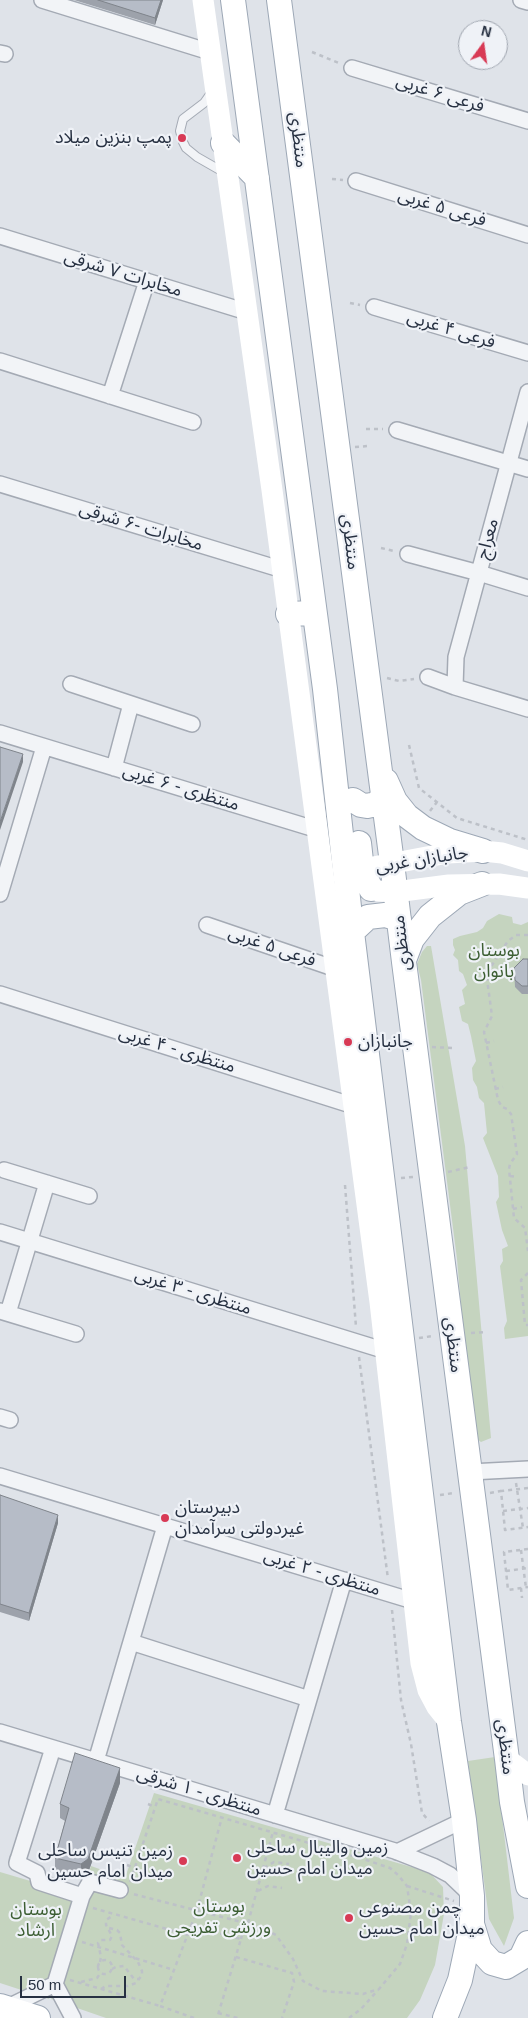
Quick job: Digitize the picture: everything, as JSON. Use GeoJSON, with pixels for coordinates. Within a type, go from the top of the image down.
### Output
{"type":"FeatureCollection","features":[{"type":"Feature","properties":{"kind":"main road"},"geometry":{"type":"LineString","coordinates":[[233,0],[313,613],[357,881]]}},
{"type":"Feature","properties":{"kind":"main road","name":"منتظری"},"geometry":{"type":"LineString","coordinates":[[279,0],[392,862],[512,1802],[527,1879]]}},
{"type":"Feature","properties":{"kind":"main road"},"geometry":{"type":"LineString","coordinates":[[223,143],[257,178]]}},
{"type":"Feature","properties":{"kind":"main road"},"geometry":{"type":"LineString","coordinates":[[288,614],[313,613]]}},
{"type":"Feature","properties":{"kind":"main road"},"geometry":{"type":"LineString","coordinates":[[325,689],[344,730],[353,800],[357,881],[353,931],[449,1722],[464,1820],[463,1899],[480,1950],[492,1963],[506,1967],[521,1958],[528,1943]]}},
{"type":"Feature","properties":{"kind":"main road"},"geometry":{"type":"LineString","coordinates":[[379,766],[395,801],[407,816],[450,841],[483,851]]}},
{"type":"Feature","properties":{"kind":"main road"},"geometry":{"type":"LineString","coordinates":[[353,800],[367,806],[376,804],[383,797]]}},
{"type":"Feature","properties":{"kind":"main road"},"geometry":{"type":"LineString","coordinates":[[404,962],[412,939],[430,916],[459,893],[491,884]]}},
{"type":"Feature","properties":{"kind":"main road"},"geometry":{"type":"LineString","coordinates":[[353,931],[368,917],[385,915],[399,919]]}},
{"type":"Feature","properties":{"kind":"main road"},"geometry":{"type":"LineString","coordinates":[[445,2018],[460,1980],[472,1924]]}},
{"type":"Feature","properties":{"kind":"main road"},"geometry":{"type":"LineString","coordinates":[[3,2007],[38,2018]]}},
{"type":"Feature","properties":{"kind":"street"},"geometry":{"type":"LineString","coordinates":[[42,0],[210,52]]}},
{"type":"Feature","properties":{"kind":"street"},"geometry":{"type":"LineString","coordinates":[[203,0],[318,830],[386,1351],[421,1663],[428,1690],[437,1707],[449,1722]]}},
{"type":"Feature","properties":{"kind":"street"},"geometry":{"type":"LineString","coordinates":[[521,0],[528,2]]}},
{"type":"Feature","properties":{"kind":"street","name":"فرعی ۶ غربی"},"geometry":{"type":"LineString","coordinates":[[352,68],[528,121]]}},
{"type":"Feature","properties":{"kind":"street","name":"فرعی ۵ غربی"},"geometry":{"type":"LineString","coordinates":[[356,181],[528,235]]}},
{"type":"Feature","properties":{"kind":"street","name":"مخابرات ۷ شرقی"},"geometry":{"type":"LineString","coordinates":[[0,236],[247,312]]}},
{"type":"Feature","properties":{"kind":"street"},"geometry":{"type":"LineString","coordinates":[[110,396],[147,281]]}},
{"type":"Feature","properties":{"kind":"street","name":"فرعی ۴ غربی"},"geometry":{"type":"LineString","coordinates":[[374,307],[528,353]]}},
{"type":"Feature","properties":{"kind":"street"},"geometry":{"type":"LineString","coordinates":[[0,361],[193,422]]}},
{"type":"Feature","properties":{"kind":"street","name":"معراج"},"geometry":{"type":"LineString","coordinates":[[455,687],[456,657],[528,392]]}},
{"type":"Feature","properties":{"kind":"street"},"geometry":{"type":"LineString","coordinates":[[397,430],[528,469]]}},
{"type":"Feature","properties":{"kind":"street","name":"مخابرات -۶ شرقی"},"geometry":{"type":"LineString","coordinates":[[0,484],[283,570]]}},
{"type":"Feature","properties":{"kind":"street"},"geometry":{"type":"LineString","coordinates":[[408,554],[528,588]]}},
{"type":"Feature","properties":{"kind":"street"},"geometry":{"type":"LineString","coordinates":[[428,677],[528,710]]}},
{"type":"Feature","properties":{"kind":"street"},"geometry":{"type":"LineString","coordinates":[[70,684],[192,724]]}},
{"type":"Feature","properties":{"kind":"street"},"geometry":{"type":"LineString","coordinates":[[114,768],[131,704]]}},
{"type":"Feature","properties":{"kind":"street","name":"منتظری - ۶ غربی"},"geometry":{"type":"LineString","coordinates":[[0,733],[318,830]]}},
{"type":"Feature","properties":{"kind":"street"},"geometry":{"type":"LineString","coordinates":[[0,894],[5,858],[44,747]]}},
{"type":"Feature","properties":{"kind":"street","name":"جانبازان غربی"},"geometry":{"type":"LineString","coordinates":[[357,881],[392,862],[448,853],[483,851],[502,853],[528,861]]}},
{"type":"Feature","properties":{"kind":"street"},"geometry":{"type":"LineString","coordinates":[[448,853],[442,859],[442,865],[446,871],[491,884]]}},
{"type":"Feature","properties":{"kind":"street","name":"جانبازان غربی"},"geometry":{"type":"LineString","coordinates":[[357,881],[395,892],[449,885],[491,884],[528,888]]}},
{"type":"Feature","properties":{"kind":"street","name":"فرعی ۵ غربی"},"geometry":{"type":"LineString","coordinates":[[207,925],[336,969]]}},
{"type":"Feature","properties":{"kind":"street","name":"منتظری - ۴ غربی"},"geometry":{"type":"LineString","coordinates":[[0,994],[354,1106]]}},
{"type":"Feature","properties":{"kind":"street"},"geometry":{"type":"LineString","coordinates":[[4,1170],[89,1196]]}},
{"type":"Feature","properties":{"kind":"street"},"geometry":{"type":"LineString","coordinates":[[47,1183],[30,1242],[4,1312],[76,1334]]}},
{"type":"Feature","properties":{"kind":"street","name":"منتظری - ۳ غربی"},"geometry":{"type":"LineString","coordinates":[[0,1232],[386,1351]]}},
{"type":"Feature","properties":{"kind":"street"},"geometry":{"type":"LineString","coordinates":[[470,1472],[528,1469]]}},
{"type":"Feature","properties":{"kind":"street","name":"منتظری - ۲ غربی"},"geometry":{"type":"LineString","coordinates":[[0,1476],[413,1600]]}},
{"type":"Feature","properties":{"kind":"street"},"geometry":{"type":"LineString","coordinates":[[96,1761],[164,1526]]}},
{"type":"Feature","properties":{"kind":"street"},"geometry":{"type":"LineString","coordinates":[[275,1815],[344,1580]]}},
{"type":"Feature","properties":{"kind":"street"},"geometry":{"type":"LineString","coordinates":[[131,1642],[309,1699]]}},
{"type":"Feature","properties":{"kind":"street","name":"منتظری - ۱ شرقی"},"geometry":{"type":"LineString","coordinates":[[0,1732],[397,1852],[433,1866],[450,1876],[463,1899]]}},
{"type":"Feature","properties":{"kind":"street"},"geometry":{"type":"LineString","coordinates":[[53,1748],[17,1861],[37,1873],[39,1882],[81,1900]]}},
{"type":"Feature","properties":{"kind":"street"},"geometry":{"type":"LineString","coordinates":[[507,1759],[528,1775]]}},
{"type":"Feature","properties":{"kind":"street"},"geometry":{"type":"LineString","coordinates":[[397,1852],[464,1820]]}},
{"type":"Feature","properties":{"kind":"street"},"geometry":{"type":"LineString","coordinates":[[72,2018],[56,1980],[81,1900],[90,1882],[123,1891]]}},
{"type":"Feature","properties":{"kind":"street"},"geometry":{"type":"LineString","coordinates":[[3,2007],[56,1980]]}},
{"type":"Feature","properties":{"kind":"lane"},"geometry":{"type":"LineString","coordinates":[[215,87],[204,103],[183,119],[180,131],[186,148],[227,175]]}},
{"type":"Feature","properties":{"kind":"path"},"geometry":{"type":"LineString","coordinates":[[312,52],[352,68]]}},
{"type":"Feature","properties":{"kind":"path"},"geometry":{"type":"LineString","coordinates":[[408,745],[420,788],[453,815],[457,818],[528,840]]}},
{"type":"Feature","properties":{"kind":"path"},"geometry":{"type":"LineString","coordinates":[[528,935],[516,935],[508,941],[488,971],[487,979],[492,1016],[484,1032],[494,1089],[502,1107],[507,1108],[511,1114],[517,1154],[510,1164],[514,1218],[526,1228],[528,1251]]}},
{"type":"Feature","properties":{"kind":"path"},"geometry":{"type":"LineString","coordinates":[[486,1043],[494,1041]]}},
{"type":"Feature","properties":{"kind":"path"},"geometry":{"type":"LineString","coordinates":[[366,1044],[452,1048]]}},
{"type":"Feature","properties":{"kind":"path"},"geometry":{"type":"LineString","coordinates":[[494,1089],[503,1087]]}},
{"type":"Feature","properties":{"kind":"path"},"geometry":{"type":"LineString","coordinates":[[383,1179],[431,1175],[470,1168]]}},
{"type":"Feature","properties":{"kind":"path"},"geometry":{"type":"LineString","coordinates":[[510,1176],[517,1177]]}},
{"type":"Feature","properties":{"kind":"path"},"geometry":{"type":"LineString","coordinates":[[513,1209],[522,1207]]}},
{"type":"Feature","properties":{"kind":"path"},"geometry":{"type":"LineString","coordinates":[[528,1273],[521,1280],[525,1325],[528,1325]]}},
{"type":"Feature","properties":{"kind":"path"},"geometry":{"type":"LineString","coordinates":[[528,1488],[501,1491],[505,1530],[528,1528]]}},
{"type":"Feature","properties":{"kind":"path"},"geometry":{"type":"LineString","coordinates":[[518,1489],[523,1528]]}},
{"type":"Feature","properties":{"kind":"path"},"geometry":{"type":"LineString","coordinates":[[503,1511],[528,1508]]}},
{"type":"Feature","properties":{"kind":"path"},"geometry":{"type":"LineString","coordinates":[[521,1550],[527,1588],[508,1590],[504,1552],[528,1549]]}},
{"type":"Feature","properties":{"kind":"path"},"geometry":{"type":"LineString","coordinates":[[506,1571],[528,1568]]}},
{"type":"Feature","properties":{"kind":"path"},"geometry":{"type":"LineString","coordinates":[[521,1588],[522,1598]]}},
{"type":"Feature","properties":{"kind":"path"},"geometry":{"type":"LineString","coordinates":[[349,2018],[360,2009],[379,1988],[400,1964],[407,1944],[411,1912],[407,1886],[398,1875],[390,1868],[158,1799],[135,1868],[123,1891],[247,1923],[276,1934],[293,1959],[303,1981],[322,1991],[363,1994],[379,1988]]}},
{"type":"Feature","properties":{"kind":"path"},"geometry":{"type":"LineString","coordinates":[[148,1804],[155,1807]]}},
{"type":"Feature","properties":{"kind":"path"},"geometry":{"type":"LineString","coordinates":[[160,2006],[197,1910],[222,1817]]}},
{"type":"Feature","properties":{"kind":"path"},"geometry":{"type":"LineString","coordinates":[[217,2018],[273,1832]]}},
{"type":"Feature","properties":{"kind":"path"},"geometry":{"type":"LineString","coordinates":[[262,1869],[274,1862],[289,1864]]}},
{"type":"Feature","properties":{"kind":"path"},"geometry":{"type":"LineString","coordinates":[[127,1865],[135,1868]]}},
{"type":"Feature","properties":{"kind":"path"},"geometry":{"type":"LineString","coordinates":[[256,1892],[268,1886],[282,1888]]}},
{"type":"Feature","properties":{"kind":"path"},"geometry":{"type":"LineString","coordinates":[[407,1886],[463,1899]]}},
{"type":"Feature","properties":{"kind":"path"},"geometry":{"type":"LineString","coordinates":[[81,1900],[116,1914],[188,1935]]}},
{"type":"Feature","properties":{"kind":"path"},"geometry":{"type":"LineString","coordinates":[[101,1972],[98,1967],[101,1957],[99,1941],[110,1940],[112,1936],[106,1925],[106,1920],[116,1914]]}},
{"type":"Feature","properties":{"kind":"path"},"geometry":{"type":"LineString","coordinates":[[191,1926],[241,1939]]}},
{"type":"Feature","properties":{"kind":"path"},"geometry":{"type":"LineString","coordinates":[[101,1989],[106,1986],[128,1986],[140,1979],[142,1971],[138,1962],[133,1958],[132,1953],[122,1945],[120,1934],[116,1930],[109,1928]]}},
{"type":"Feature","properties":{"kind":"path"},"geometry":{"type":"LineString","coordinates":[[69,1938],[174,1970]]}},
{"type":"Feature","properties":{"kind":"path"},"geometry":{"type":"LineString","coordinates":[[236,1957],[292,1973],[298,1970]]}},
{"type":"Feature","properties":{"kind":"path"},"geometry":{"type":"LineString","coordinates":[[100,1962],[105,1960],[110,1962],[112,1969]]}},
{"type":"Feature","properties":{"kind":"path"},"geometry":{"type":"LineString","coordinates":[[101,1972],[108,1973],[116,1967],[124,1966],[134,1979],[140,1979]]}},
{"type":"Feature","properties":{"kind":"path"},"geometry":{"type":"LineString","coordinates":[[80,1982],[98,1978],[101,1972]]}},
{"type":"Feature","properties":{"kind":"path"},"geometry":{"type":"LineString","coordinates":[[282,2018],[294,1982],[292,1973]]}},
{"type":"Feature","properties":{"kind":"path"},"geometry":{"type":"LineString","coordinates":[[56,1980],[80,1982],[194,2018]]}},
{"type":"Feature","properties":{"kind":"path"},"geometry":{"type":"LineString","coordinates":[[218,2013],[238,2018]]}},
{"type":"Feature","properties":{"kind":"green space","name":"بوستان بانوان"},"geometry":{"type":"Polygon","coordinates":[[[499,914],[512,917],[513,923],[521,925],[528,922],[528,1336],[505,1339],[504,1328],[507,1321],[500,1266],[503,1261],[502,1249],[508,1246],[502,1230],[496,1202],[499,1197],[498,1176],[483,1138],[487,1133],[484,1103],[479,1098],[477,1087],[473,1080],[472,1068],[476,1061],[471,1036],[468,1024],[462,1021],[459,1007],[465,1004],[462,990],[467,985],[463,974],[459,971],[458,960],[453,955],[455,950],[453,939],[477,932],[483,928],[487,921],[499,914]]]}},
{"type":"Feature","properties":{"kind":"green space"},"geometry":{"type":"Polygon","coordinates":[[[427,946],[431,946],[465,1146],[491,1438],[481,1442],[472,1435],[457,1259],[421,980],[417,964],[427,946]]]}},
{"type":"Feature","properties":{"kind":"green space"},"geometry":{"type":"Polygon","coordinates":[[[495,1757],[514,1918],[504,1946],[489,1919],[468,1761],[495,1757]]]}},
{"type":"Feature","properties":{"kind":"green space","name":"بوستان ورزشی تفریحی"},"geometry":{"type":"Polygon","coordinates":[[[154,1793],[429,1872],[443,1887],[444,1914],[435,1965],[420,2000],[407,2018],[106,2018],[51,1999],[91,1866],[125,1878],[154,1793]]]}},
{"type":"Feature","properties":{"kind":"green space","name":"بوستان ارشاد"},"geometry":{"type":"Polygon","coordinates":[[[0,1872],[81,1896],[49,1999],[0,1983],[0,1872]]]}},
{"type":"Feature","properties":{"kind":"building"},"geometry":{"type":"Polygon","coordinates":[[[98,0],[161,0],[155,18],[98,0]]]}},
{"type":"Feature","properties":{"kind":"building"},"geometry":{"type":"Polygon","coordinates":[[[0,747],[23,754],[0,822],[0,747]]]}},
{"type":"Feature","properties":{"kind":"building"},"geometry":{"type":"Polygon","coordinates":[[[523,959],[528,959],[528,986],[522,986],[515,980],[514,968],[523,959]]]}},
{"type":"Feature","properties":{"kind":"building"},"geometry":{"type":"Polygon","coordinates":[[[0,1495],[58,1515],[29,1613],[0,1604],[0,1495]]]}},
{"type":"Feature","properties":{"kind":"building"},"geometry":{"type":"Polygon","coordinates":[[[75,1753],[120,1768],[88,1859],[81,1864],[55,1858],[69,1808],[60,1804],[75,1753]]]}},
{"type":"Feature","properties":{"kind":"place","name":"پمپ بنزین میلاد"},"geometry":{"type":"Point","coordinates":[182,138]}},
{"type":"Feature","properties":{"kind":"place","name":"جانبازان"},"geometry":{"type":"Point","coordinates":[348,1042]}},
{"type":"Feature","properties":{"kind":"place","name":"دبیرستان غیردولتی سرآمدان"},"geometry":{"type":"Point","coordinates":[165,1518]}},
{"type":"Feature","properties":{"kind":"place","name":"زمین والیبال ساحلی میدان امام حسین"},"geometry":{"type":"Point","coordinates":[237,1858]}},
{"type":"Feature","properties":{"kind":"place","name":"زمین تنیس ساحلی میدان امام حسین"},"geometry":{"type":"Point","coordinates":[183,1861]}},
{"type":"Feature","properties":{"kind":"place","name":"چمن مصنوعی میدان امام حسین"},"geometry":{"type":"Point","coordinates":[349,1918]}}]}
